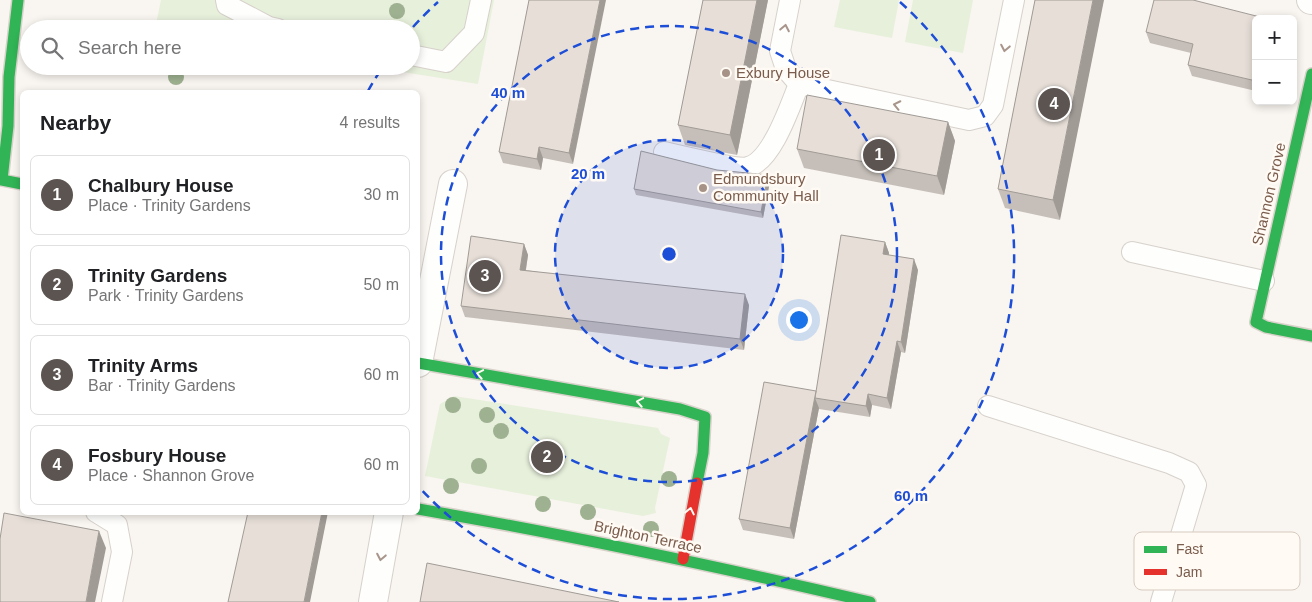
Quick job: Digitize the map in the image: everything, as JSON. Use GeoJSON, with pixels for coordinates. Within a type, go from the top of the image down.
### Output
{"type":"FeatureCollection","features":[{"type":"Feature","properties":{"kind":"street"},"geometry":{"type":"LineString","coordinates":[[18,0],[4,76],[8,126],[2,180],[20,184]]}},
{"type":"Feature","properties":{"kind":"street","name":"Shannon Grove"},"geometry":{"type":"LineString","coordinates":[[1312,74],[1256,322],[1266,327],[1312,336]]}},
{"type":"Feature","properties":{"kind":"street"},"geometry":{"type":"LineString","coordinates":[[420,352],[452,184]]}},
{"type":"Feature","properties":{"kind":"street"},"geometry":{"type":"LineString","coordinates":[[420,363],[680,409],[705,417],[706,439],[686,531],[684,559]]}},
{"type":"Feature","properties":{"kind":"street","name":"Brighton Terrace"},"geometry":{"type":"LineString","coordinates":[[420,509],[518,526],[684,559],[870,602]]}},
{"type":"Feature","properties":{"kind":"street"},"geometry":{"type":"LineString","coordinates":[[372,602],[388,515]]}},
{"type":"Feature","properties":{"kind":"lane"},"geometry":{"type":"LineString","coordinates":[[226,0],[227,5],[256,20]]}},
{"type":"Feature","properties":{"kind":"lane"},"geometry":{"type":"LineString","coordinates":[[420,57],[446,62],[474,33],[481,0]]}},
{"type":"Feature","properties":{"kind":"lane"},"geometry":{"type":"LineString","coordinates":[[790,0],[780,51],[786,69],[799,84],[969,120],[985,116],[993,104],[1014,0]]}},
{"type":"Feature","properties":{"kind":"lane"},"geometry":{"type":"LineString","coordinates":[[664,152],[746,168],[760,162],[780,130],[799,84]]}},
{"type":"Feature","properties":{"kind":"lane"},"geometry":{"type":"LineString","coordinates":[[1132,252],[1264,281]]}},
{"type":"Feature","properties":{"kind":"lane"},"geometry":{"type":"LineString","coordinates":[[988,406],[1169,463],[1189,472],[1196,485],[1182,532]]}},
{"type":"Feature","properties":{"kind":"lane"},"geometry":{"type":"LineString","coordinates":[[101,515],[117,525],[122,552],[112,602]]}},
{"type":"Feature","properties":{"kind":"lane"},"geometry":{"type":"LineString","coordinates":[[1161,602],[1165,590]]}},
{"type":"Feature","properties":{"kind":"green space"},"geometry":{"type":"Polygon","coordinates":[[[161,0],[494,0],[478,84],[420,75],[420,20],[157,20],[161,0]]]}},
{"type":"Feature","properties":{"kind":"green space"},"geometry":{"type":"Polygon","coordinates":[[[840,0],[899,0],[892,38],[834,27],[840,0]]]}},
{"type":"Feature","properties":{"kind":"green space"},"geometry":{"type":"Polygon","coordinates":[[[913,0],[973,0],[963,53],[905,42],[913,0]]]}},
{"type":"Feature","properties":{"kind":"green space"},"geometry":{"type":"Polygon","coordinates":[[[454,396],[658,428],[661,434],[670,438],[655,508],[656,513],[643,516],[425,476],[440,404],[454,396]]]}},
{"type":"Feature","properties":{"kind":"building"},"geometry":{"type":"Polygon","coordinates":[[[529,0],[600,0],[569,153],[539,147],[537,159],[499,152],[529,0]]]}},
{"type":"Feature","properties":{"kind":"building","name":"Exbury House"},"geometry":{"type":"Polygon","coordinates":[[[703,0],[757,0],[730,135],[678,125],[703,0]]]}},
{"type":"Feature","properties":{"kind":"building"},"geometry":{"type":"Polygon","coordinates":[[[1035,0],[1093,0],[1053,200],[998,189],[1035,0]]]}},
{"type":"Feature","properties":{"kind":"building"},"geometry":{"type":"Polygon","coordinates":[[[1154,0],[1193,0],[1252,15],[1252,80],[1188,65],[1193,44],[1146,32],[1154,0]]]}},
{"type":"Feature","properties":{"kind":"building"},"geometry":{"type":"Polygon","coordinates":[[[807,95],[948,122],[937,176],[797,149],[807,95]]]}},
{"type":"Feature","properties":{"kind":"building","name":"Edmundsbury Community Hall"},"geometry":{"type":"Polygon","coordinates":[[[641,151],[717,170],[768,175],[761,212],[634,189],[641,151]]]}},
{"type":"Feature","properties":{"kind":"building"},"geometry":{"type":"Polygon","coordinates":[[[841,235],[885,242],[883,254],[914,259],[901,342],[897,341],[887,398],[868,394],[866,406],[815,398],[841,235]]]}},
{"type":"Feature","properties":{"kind":"building"},"geometry":{"type":"Polygon","coordinates":[[[471,236],[524,244],[520,270],[745,294],[740,339],[461,306],[471,236]]]}},
{"type":"Feature","properties":{"kind":"building"},"geometry":{"type":"Polygon","coordinates":[[[764,382],[816,391],[790,528],[739,519],[764,382]]]}},
{"type":"Feature","properties":{"kind":"building"},"geometry":{"type":"Polygon","coordinates":[[[4,513],[99,531],[86,602],[0,602],[0,539],[4,513]]]}},
{"type":"Feature","properties":{"kind":"building"},"geometry":{"type":"Polygon","coordinates":[[[247,515],[321,515],[304,602],[228,602],[247,515]]]}},
{"type":"Feature","properties":{"kind":"building"},"geometry":{"type":"Polygon","coordinates":[[[427,563],[619,602],[420,602],[427,563]]]}},
{"type":"Feature","properties":{"kind":"traffic: fast"},"geometry":{"type":"LineString","coordinates":[[18,0],[9,77],[8,126],[2,180],[20,184]]}},
{"type":"Feature","properties":{"kind":"traffic: fast"},"geometry":{"type":"LineString","coordinates":[[1312,74],[1256,322],[1266,327],[1312,336]]}},
{"type":"Feature","properties":{"kind":"traffic: fast"},"geometry":{"type":"LineString","coordinates":[[420,363],[680,409],[705,417],[703,453],[697,483]]}},
{"type":"Feature","properties":{"kind":"traffic: fast"},"geometry":{"type":"LineString","coordinates":[[420,509],[645,552],[870,602]]}},
{"type":"Feature","properties":{"kind":"traffic: jam"},"geometry":{"type":"LineString","coordinates":[[683,559],[697,483]]}},
{"type":"Feature","properties":{"kind":"place","name":"Exbury House"},"geometry":{"type":"Point","coordinates":[726,73]}},
{"type":"Feature","properties":{"kind":"place","name":"Fosbury House"},"geometry":{"type":"Point","coordinates":[1054,104]}},
{"type":"Feature","properties":{"kind":"place","name":"Chalbury House"},"geometry":{"type":"Point","coordinates":[879,155]}},
{"type":"Feature","properties":{"kind":"place","name":"Edmundsbury Community Hall"},"geometry":{"type":"Point","coordinates":[703,188]}},
{"type":"Feature","properties":{"kind":"place","name":"Trinity Arms"},"geometry":{"type":"Point","coordinates":[485,276]}},
{"type":"Feature","properties":{"kind":"place","name":"Trinity Gardens"},"geometry":{"type":"Point","coordinates":[547,457]}}]}
